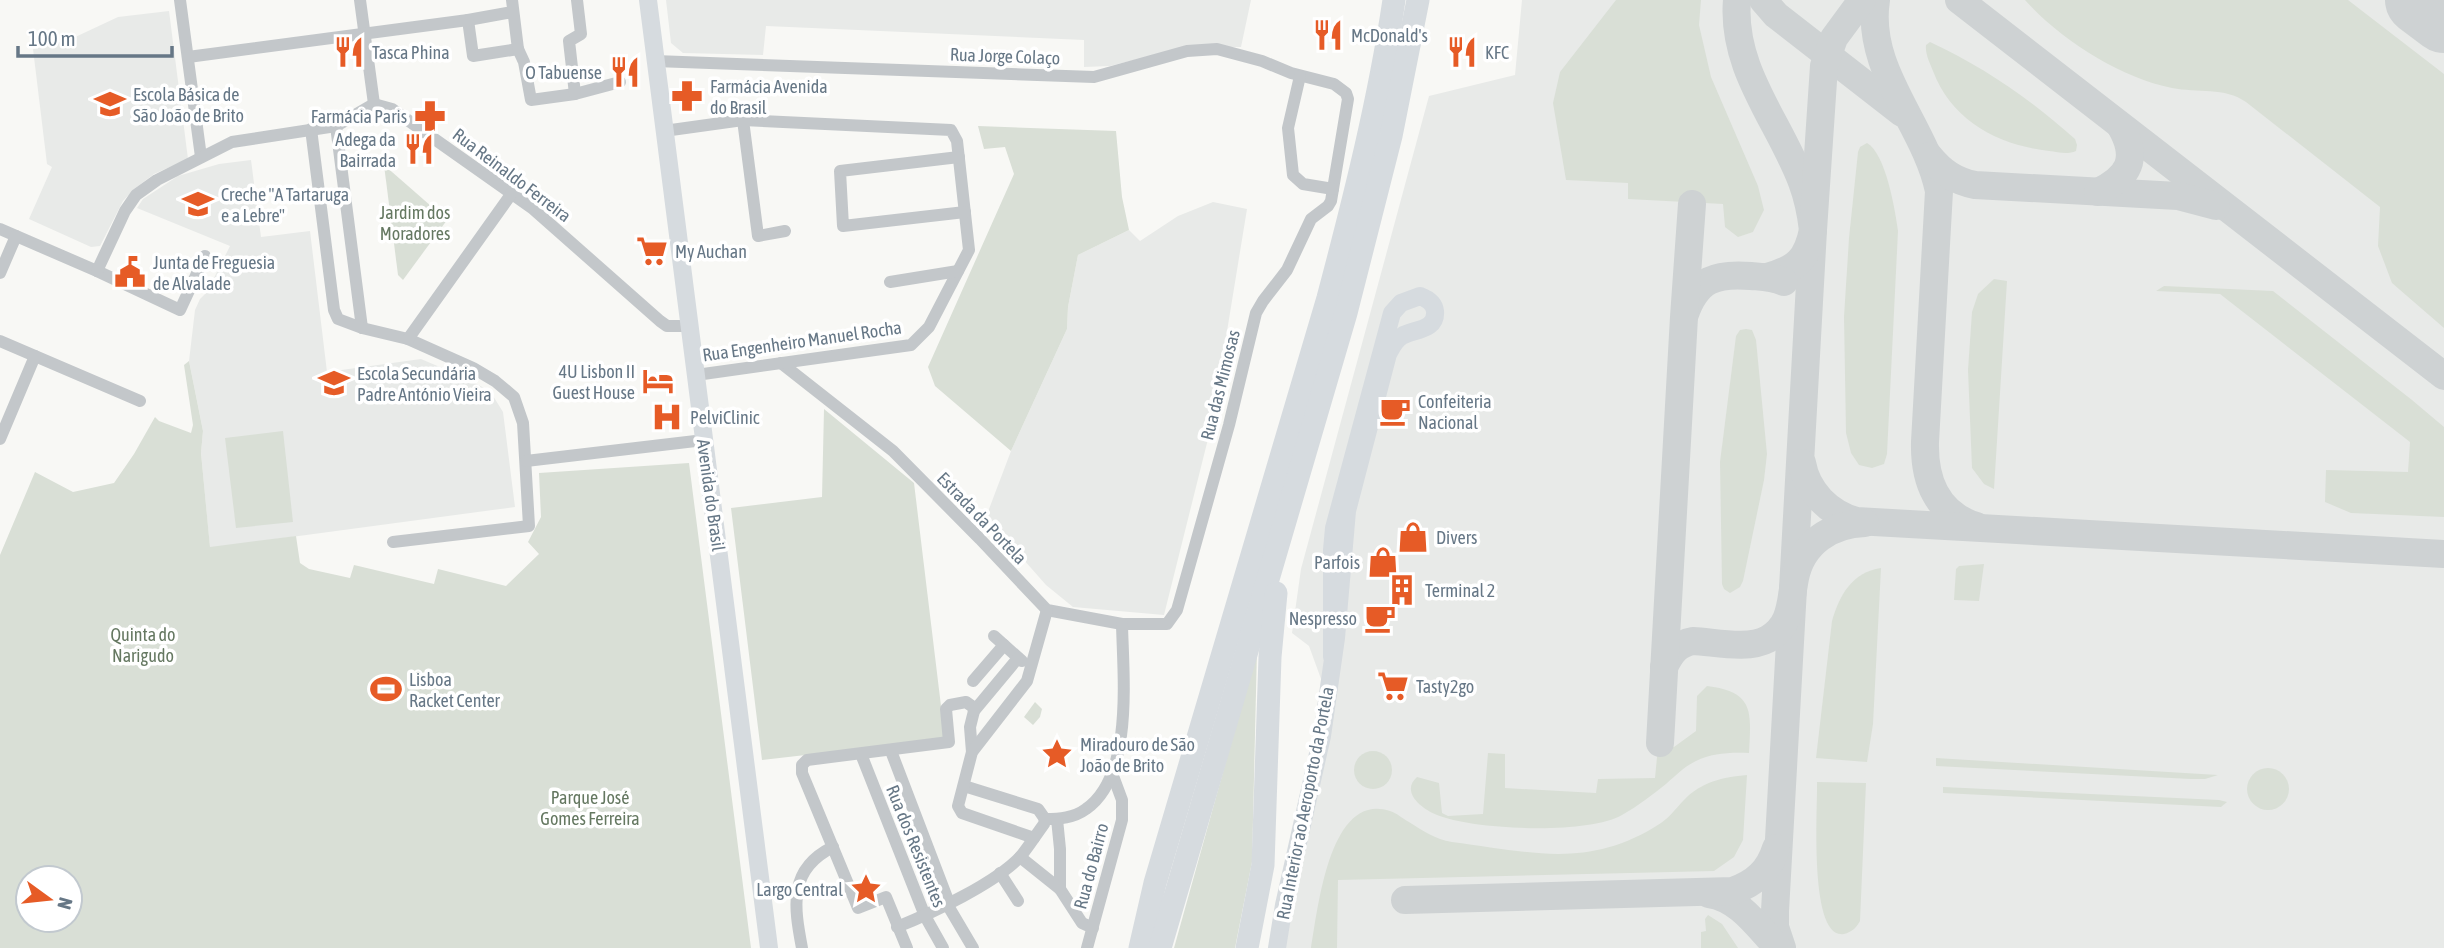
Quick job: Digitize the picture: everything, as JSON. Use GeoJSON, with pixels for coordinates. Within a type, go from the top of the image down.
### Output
{"type":"FeatureCollection","features":[{"type":"Feature","properties":{"kind":"highway"},"geometry":{"type":"LineString","coordinates":[[1140,948],[1155,883],[1352,208],[1384,65],[1394,0]]}},
{"type":"Feature","properties":{"kind":"highway"},"geometry":{"type":"LineString","coordinates":[[1160,948],[1346,313],[1391,136],[1418,0]]}},
{"type":"Feature","properties":{"kind":"highway"},"geometry":{"type":"LineString","coordinates":[[1247,948],[1263,865],[1270,657],[1282,538]]}},
{"type":"Feature","properties":{"kind":"highway"},"geometry":{"type":"LineString","coordinates":[[1124,948],[1155,883]]}},
{"type":"Feature","properties":{"kind":"street"},"geometry":{"type":"LineString","coordinates":[[180,0],[201,157]]}},
{"type":"Feature","properties":{"kind":"street"},"geometry":{"type":"LineString","coordinates":[[97,271],[125,211],[136,195],[157,180],[232,142],[336,126],[374,104],[360,0]]}},
{"type":"Feature","properties":{"kind":"street"},"geometry":{"type":"LineString","coordinates":[[575,94],[569,41],[581,34],[577,0]]}},
{"type":"Feature","properties":{"kind":"street","name":"Avenida do Brasil"},"geometry":{"type":"LineString","coordinates":[[648,0],[769,948]]}},
{"type":"Feature","properties":{"kind":"street"},"geometry":{"type":"LineString","coordinates":[[188,57],[468,20],[512,6],[518,49],[524,62],[530,100],[575,94],[620,82]]}},
{"type":"Feature","properties":{"kind":"street"},"geometry":{"type":"LineString","coordinates":[[468,20],[473,56],[518,49]]}},
{"type":"Feature","properties":{"kind":"street","name":"Rua Jorge Colaço"},"geometry":{"type":"LineString","coordinates":[[655,61],[1094,76],[1187,51],[1217,49],[1344,89]]}},
{"type":"Feature","properties":{"kind":"street"},"geometry":{"type":"LineString","coordinates":[[1300,76],[1288,128],[1293,175],[1303,184],[1333,189]]}},
{"type":"Feature","properties":{"kind":"street","name":"Rua das Mimosas"},"geometry":{"type":"LineString","coordinates":[[1122,624],[1167,624],[1177,610],[1229,425],[1256,313],[1287,270],[1311,219],[1328,206],[1348,99],[1344,89]]}},
{"type":"Feature","properties":{"kind":"street","name":"Rua Reinaldo Ferreira"},"geometry":{"type":"LineString","coordinates":[[374,104],[392,109],[512,193],[667,326],[690,326]]}},
{"type":"Feature","properties":{"kind":"street"},"geometry":{"type":"LineString","coordinates":[[743,120],[758,236],[785,231]]}},
{"type":"Feature","properties":{"kind":"street","name":"Rua Engenheiro Manuel Rocha"},"geometry":{"type":"LineString","coordinates":[[664,131],[743,120],[951,130],[957,141],[968,250],[929,327],[911,345],[696,375]]}},
{"type":"Feature","properties":{"kind":"street"},"geometry":{"type":"LineString","coordinates":[[336,126],[362,328]]}},
{"type":"Feature","properties":{"kind":"street"},"geometry":{"type":"LineString","coordinates":[[311,129],[334,310],[338,319],[408,339],[473,368],[514,397],[523,423],[529,526],[393,542]]}},
{"type":"Feature","properties":{"kind":"street"},"geometry":{"type":"LineString","coordinates":[[959,157],[840,171],[844,226],[965,212]]}},
{"type":"Feature","properties":{"kind":"street"},"geometry":{"type":"LineString","coordinates":[[408,339],[512,193]]}},
{"type":"Feature","properties":{"kind":"street"},"geometry":{"type":"LineString","coordinates":[[0,229],[180,310],[205,256]]}},
{"type":"Feature","properties":{"kind":"street"},"geometry":{"type":"LineString","coordinates":[[0,273],[16,236]]}},
{"type":"Feature","properties":{"kind":"street"},"geometry":{"type":"LineString","coordinates":[[890,282],[958,271]]}},
{"type":"Feature","properties":{"kind":"street"},"geometry":{"type":"LineString","coordinates":[[1420,296],[1434,306],[1433,322],[1399,338],[1388,354],[1347,511],[1332,657],[1334,528],[1390,321],[1397,307],[1420,296]]}},
{"type":"Feature","properties":{"kind":"street"},"geometry":{"type":"LineString","coordinates":[[1408,300],[1403,308],[1403,318],[1409,327],[1419,330]]}},
{"type":"Feature","properties":{"kind":"street"},"geometry":{"type":"LineString","coordinates":[[0,341],[140,401]]}},
{"type":"Feature","properties":{"kind":"street"},"geometry":{"type":"LineString","coordinates":[[0,439],[36,356]]}},
{"type":"Feature","properties":{"kind":"street","name":"Estrada da Portela"},"geometry":{"type":"LineString","coordinates":[[781,363],[893,451],[1047,610]]}},
{"type":"Feature","properties":{"kind":"street"},"geometry":{"type":"LineString","coordinates":[[526,461],[704,440]]}},
{"type":"Feature","properties":{"kind":"street"},"geometry":{"type":"LineString","coordinates":[[972,752],[1020,691],[1032,670],[1047,610],[1122,624]]}},
{"type":"Feature","properties":{"kind":"street","name":"Rua do Bairro"},"geometry":{"type":"LineString","coordinates":[[1051,819],[1068,817],[1087,809],[1104,791],[1112,773],[1122,728],[1124,704],[1122,624]]}},
{"type":"Feature","properties":{"kind":"street"},"geometry":{"type":"LineString","coordinates":[[973,681],[999,641],[1032,670]]}},
{"type":"Feature","properties":{"kind":"street","name":"Rua Interior ao Aeroporto da Portela"},"geometry":{"type":"LineString","coordinates":[[1278,948],[1284,905],[1322,736],[1332,657]]}},
{"type":"Feature","properties":{"kind":"street"},"geometry":{"type":"LineString","coordinates":[[1018,658],[974,711],[971,727],[972,752],[959,811],[1034,838]]}},
{"type":"Feature","properties":{"kind":"street"},"geometry":{"type":"LineString","coordinates":[[906,948],[886,897],[858,908],[802,773],[805,761],[949,742],[946,709],[950,705],[967,702],[974,711]]}},
{"type":"Feature","properties":{"kind":"street"},"geometry":{"type":"LineString","coordinates":[[891,751],[948,904],[973,948]]}},
{"type":"Feature","properties":{"kind":"street","name":"Rua dos Resistentes"},"geometry":{"type":"LineString","coordinates":[[861,754],[925,916],[943,948]]}},
{"type":"Feature","properties":{"kind":"street","name":"Rua do Bairro"},"geometry":{"type":"LineString","coordinates":[[1087,948],[1122,820],[1122,800],[1112,773]]}},
{"type":"Feature","properties":{"kind":"street"},"geometry":{"type":"LineString","coordinates":[[964,786],[1038,809],[1051,819],[1060,849],[1060,889]]}},
{"type":"Feature","properties":{"kind":"street"},"geometry":{"type":"LineString","coordinates":[[897,927],[948,904],[1000,873],[1020,857],[1051,819]]}},
{"type":"Feature","properties":{"kind":"street"},"geometry":{"type":"LineString","coordinates":[[802,948],[795,912],[797,887],[817,856],[833,847]]}},
{"type":"Feature","properties":{"kind":"street"},"geometry":{"type":"LineString","coordinates":[[1020,857],[1060,889],[1082,923],[1093,928]]}},
{"type":"Feature","properties":{"kind":"street"},"geometry":{"type":"LineString","coordinates":[[1000,873],[1018,901]]}},
{"type":"Feature","properties":{"kind":"shaded area"},"geometry":{"type":"Polygon","coordinates":[[[666,0],[1251,0],[1241,47],[1186,47],[1110,66],[1084,67],[1084,40],[766,26],[763,55],[683,53],[671,43],[666,0]]]}},
{"type":"Feature","properties":{"kind":"shaded area"},"geometry":{"type":"Polygon","coordinates":[[[1522,0],[2444,0],[2444,948],[1285,948],[1332,709],[1309,646],[1292,633],[1301,569],[1429,96],[1515,75],[1522,0]]]}},
{"type":"Feature","properties":{"kind":"shaded area","name":"Escola Básica de São João de Brito"},"geometry":{"type":"Polygon","coordinates":[[[169,11],[188,159],[154,174],[134,189],[123,201],[100,246],[91,247],[29,219],[52,167],[47,164],[33,49],[71,39],[118,17],[169,11]]]}},
{"type":"Feature","properties":{"kind":"shaded area","name":"Escola Secundária Padre António Vieira"},"geometry":{"type":"Polygon","coordinates":[[[251,160],[261,237],[310,231],[327,372],[421,359],[490,391],[503,412],[515,507],[210,548],[201,453],[203,431],[189,361],[195,310],[230,246],[137,208],[143,199],[178,176],[219,164],[251,160]]]}},
{"type":"Feature","properties":{"kind":"shaded area"},"geometry":{"type":"Polygon","coordinates":[[[1213,202],[1247,209],[1212,423],[1164,615],[1073,607],[1046,585],[986,517],[1011,451],[1067,329],[1068,307],[1078,255],[1129,230],[1140,241],[1178,216],[1213,202]]]}},
{"type":"Feature","properties":{"kind":"green space"},"geometry":{"type":"Polygon","coordinates":[[[1616,0],[1701,0],[1699,25],[1711,77],[1758,186],[1764,210],[1753,232],[1738,237],[1725,227],[1723,204],[1628,199],[1628,183],[1566,180],[1553,103],[1560,72],[1616,0]]]}},
{"type":"Feature","properties":{"kind":"green space"},"geometry":{"type":"Polygon","coordinates":[[[2025,0],[2348,0],[2444,74],[2444,328],[2392,283],[2378,246],[2380,207],[2246,102],[2229,94],[2172,88],[2152,83],[2112,66],[2073,43],[2025,0]]]}},
{"type":"Feature","properties":{"kind":"green space"},"geometry":{"type":"Polygon","coordinates":[[[1930,42],[1988,73],[2024,97],[2075,139],[2076,151],[2062,153],[2030,148],[1979,128],[1952,104],[1941,89],[1927,55],[1926,45],[1930,42]]]}},
{"type":"Feature","properties":{"kind":"green space"},"geometry":{"type":"Polygon","coordinates":[[[978,126],[1116,131],[1122,197],[1129,230],[1078,255],[1068,307],[1067,329],[1011,451],[935,386],[928,367],[1014,174],[1005,147],[984,149],[978,126]]]}},
{"type":"Feature","properties":{"kind":"green space"},"geometry":{"type":"Polygon","coordinates":[[[1867,143],[1874,149],[1884,170],[1898,231],[1887,454],[1884,464],[1872,468],[1859,465],[1851,453],[1846,433],[1844,317],[1858,152],[1860,147],[1867,143]]]}},
{"type":"Feature","properties":{"kind":"green space","name":"Jardim dos Moradores"},"geometry":{"type":"Polygon","coordinates":[[[384,165],[447,220],[403,280],[398,275],[384,165]]]}},
{"type":"Feature","properties":{"kind":"green space"},"geometry":{"type":"Polygon","coordinates":[[[1994,279],[2007,281],[1994,489],[1984,484],[1972,468],[1968,370],[1972,312],[1978,294],[1994,279]]]}},
{"type":"Feature","properties":{"kind":"green space"},"geometry":{"type":"Polygon","coordinates":[[[2164,286],[2273,291],[2412,400],[2444,427],[2444,517],[2351,513],[2325,502],[2326,470],[2408,472],[2410,442],[2220,294],[2156,291],[2164,286]]]}},
{"type":"Feature","properties":{"kind":"green space"},"geometry":{"type":"Polygon","coordinates":[[[1740,330],[1752,330],[1756,340],[1767,454],[1743,581],[1740,587],[1730,593],[1722,584],[1720,462],[1736,336],[1740,330]]]}},
{"type":"Feature","properties":{"kind":"green space"},"geometry":{"type":"Polygon","coordinates":[[[189,361],[203,431],[201,453],[210,547],[296,536],[300,563],[309,569],[350,578],[354,565],[434,584],[438,569],[506,586],[539,554],[528,542],[541,517],[539,473],[689,463],[751,948],[0,948],[0,555],[35,472],[73,492],[114,483],[155,417],[191,433],[193,425],[184,365],[189,361]]]}},
{"type":"Feature","properties":{"kind":"green space"},"geometry":{"type":"Polygon","coordinates":[[[824,409],[914,483],[945,739],[762,760],[731,508],[822,497],[824,409]]]}},
{"type":"Feature","properties":{"kind":"green space"},"geometry":{"type":"Polygon","coordinates":[[[283,431],[293,522],[236,528],[225,438],[283,431]]]}},
{"type":"Feature","properties":{"kind":"green space"},"geometry":{"type":"Polygon","coordinates":[[[1984,564],[1979,601],[1954,600],[1956,569],[1959,566],[1984,564]]]}},
{"type":"Feature","properties":{"kind":"green space"},"geometry":{"type":"Polygon","coordinates":[[[1881,568],[1873,724],[1867,762],[1816,758],[1835,612],[1843,594],[1855,580],[1862,574],[1881,568]]]}},
{"type":"Feature","properties":{"kind":"green space"},"geometry":{"type":"Polygon","coordinates":[[[1257,650],[1252,862],[1235,948],[1174,948],[1257,650]]]}},
{"type":"Feature","properties":{"kind":"green space"},"geometry":{"type":"Polygon","coordinates":[[[1707,686],[1734,693],[1747,706],[1750,726],[1749,753],[1708,756],[1696,761],[1634,808],[1606,821],[1558,828],[1477,824],[1437,815],[1425,809],[1412,794],[1412,783],[1417,777],[1439,783],[1442,813],[1448,816],[1483,814],[1488,753],[1505,754],[1505,788],[1596,793],[1598,779],[1655,778],[1658,747],[1674,747],[1696,731],[1697,696],[1707,686]]]}},
{"type":"Feature","properties":{"kind":"green space"},"geometry":{"type":"Polygon","coordinates":[[[1035,702],[1042,709],[1040,717],[1033,725],[1024,717],[1035,702]]]}},
{"type":"Feature","properties":{"kind":"green space"},"geometry":{"type":"Polygon","coordinates":[[[1373,751],[1387,756],[1392,770],[1387,784],[1373,789],[1359,784],[1354,770],[1359,756],[1373,751]]]}},
{"type":"Feature","properties":{"kind":"green space"},"geometry":{"type":"Polygon","coordinates":[[[1936,758],[2218,775],[2191,779],[1936,766],[1936,758]]]}},
{"type":"Feature","properties":{"kind":"green space"},"geometry":{"type":"Polygon","coordinates":[[[2268,768],[2283,774],[2289,789],[2283,804],[2268,810],[2253,804],[2247,789],[2253,774],[2268,768]]]}},
{"type":"Feature","properties":{"kind":"green space"},"geometry":{"type":"Polygon","coordinates":[[[1747,775],[1743,840],[1734,857],[1714,871],[1338,880],[1337,948],[1311,948],[1330,858],[1340,836],[1353,819],[1369,810],[1393,812],[1429,834],[1452,842],[1534,853],[1584,852],[1635,838],[1661,823],[1691,794],[1705,785],[1721,779],[1747,775]]]}},
{"type":"Feature","properties":{"kind":"green space"},"geometry":{"type":"Polygon","coordinates":[[[1817,782],[1866,783],[1860,921],[1854,929],[1844,934],[1833,930],[1825,916],[1820,894],[1816,841],[1817,782]]]}},
{"type":"Feature","properties":{"kind":"green space"},"geometry":{"type":"Polygon","coordinates":[[[1943,787],[2227,802],[2221,807],[1943,793],[1943,787]]]}},
{"type":"Feature","properties":{"kind":"green space"},"geometry":{"type":"Polygon","coordinates":[[[1708,915],[1722,924],[1738,948],[1701,948],[1701,932],[1706,931],[1705,919],[1708,915]]]}},
{"type":"Feature","properties":{"kind":"taxiway"},"geometry":{"type":"LineString","coordinates":[[1737,0],[1741,49],[1759,94],[1802,182],[1813,230],[1775,911],[1775,927],[1782,948]]}},
{"type":"Feature","properties":{"kind":"taxiway"},"geometry":{"type":"LineString","coordinates":[[1763,0],[1776,15],[1902,113]]}},
{"type":"Feature","properties":{"kind":"taxiway"},"geometry":{"type":"LineString","coordinates":[[1767,277],[1786,270],[1799,261],[1811,240],[1824,66],[1834,38],[1862,0]]}},
{"type":"Feature","properties":{"kind":"taxiway"},"geometry":{"type":"LineString","coordinates":[[1876,0],[1875,26],[1879,50],[1887,74],[1932,166],[1939,191],[1925,442],[1927,470],[1930,483],[1942,504],[1963,521],[1976,526]]}},
{"type":"Feature","properties":{"kind":"taxiway"},"geometry":{"type":"LineString","coordinates":[[1959,0],[2444,376]]}},
{"type":"Feature","properties":{"kind":"taxiway"},"geometry":{"type":"LineString","coordinates":[[2098,192],[2117,180],[2128,166],[2129,149],[2121,127]]}},
{"type":"Feature","properties":{"kind":"taxiway"},"geometry":{"type":"LineString","coordinates":[[1929,156],[1949,175],[1975,185],[2178,196],[2216,206]]}},
{"type":"Feature","properties":{"kind":"taxiway"},"geometry":{"type":"LineString","coordinates":[[1660,743],[1692,204]]}},
{"type":"Feature","properties":{"kind":"taxiway"},"geometry":{"type":"LineString","coordinates":[[1685,314],[1695,293],[1718,277],[1739,275],[1772,278],[1784,282]]}},
{"type":"Feature","properties":{"kind":"taxiway"},"geometry":{"type":"LineString","coordinates":[[1802,463],[1809,483],[1821,500],[1837,513],[1856,521],[2444,554]]}},
{"type":"Feature","properties":{"kind":"taxiway"},"geometry":{"type":"LineString","coordinates":[[1664,667],[1675,650],[1687,642],[1751,644],[1768,639],[1786,620],[1795,578],[1811,545],[1841,527],[1865,523]]}},
{"type":"Feature","properties":{"kind":"taxiway"},"geometry":{"type":"LineString","coordinates":[[1405,900],[1733,891],[1760,875],[1776,848]]}},
{"type":"Feature","properties":{"kind":"taxiway"},"geometry":{"type":"LineString","coordinates":[[1709,894],[1739,907],[1778,948]]}},
{"type":"Feature","properties":{"kind":"runway"},"geometry":{"type":"LineString","coordinates":[[2420,0],[2444,18]]}},
{"type":"Feature","properties":{"kind":"place","name":"McDonald's"},"geometry":{"type":"Point","coordinates":[1328,35]}},
{"type":"Feature","properties":{"kind":"place","name":"Tasca Phina"},"geometry":{"type":"Point","coordinates":[349,52]}},
{"type":"Feature","properties":{"kind":"place","name":"KFC"},"geometry":{"type":"Point","coordinates":[1462,52]}},
{"type":"Feature","properties":{"kind":"place","name":"O Tabuense"},"geometry":{"type":"Point","coordinates":[625,72]}},
{"type":"Feature","properties":{"kind":"place","name":"Farmácia Avenida do Brasil"},"geometry":{"type":"Point","coordinates":[687,96]}},
{"type":"Feature","properties":{"kind":"place","name":"Escola Básica de São João de Brito"},"geometry":{"type":"Point","coordinates":[110,104]}},
{"type":"Feature","properties":{"kind":"place","name":"Farmácia Paris"},"geometry":{"type":"Point","coordinates":[430,116]}},
{"type":"Feature","properties":{"kind":"place","name":"Adega da Bairrada"},"geometry":{"type":"Point","coordinates":[419,149]}},
{"type":"Feature","properties":{"kind":"place","name":"Creche \"A Tartaruga e a Lebre\""},"geometry":{"type":"Point","coordinates":[198,204]}},
{"type":"Feature","properties":{"kind":"place","name":"My Auchan"},"geometry":{"type":"Point","coordinates":[652,251]}},
{"type":"Feature","properties":{"kind":"place","name":"Junta de Freguesia de Alvalade"},"geometry":{"type":"Point","coordinates":[130,272]}},
{"type":"Feature","properties":{"kind":"place","name":"4U Lisbon II Guest House"},"geometry":{"type":"Point","coordinates":[658,381]}},
{"type":"Feature","properties":{"kind":"place","name":"Escola Secundária Padre António Vieira"},"geometry":{"type":"Point","coordinates":[334,383]}},
{"type":"Feature","properties":{"kind":"place","name":"Confeiteria Nacional"},"geometry":{"type":"Point","coordinates":[1395,411]}},
{"type":"Feature","properties":{"kind":"place","name":"PelviClinic"},"geometry":{"type":"Point","coordinates":[667,417]}},
{"type":"Feature","properties":{"kind":"place","name":"Divers"},"geometry":{"type":"Point","coordinates":[1413,537]}},
{"type":"Feature","properties":{"kind":"place","name":"Parfois"},"geometry":{"type":"Point","coordinates":[1383,562]}},
{"type":"Feature","properties":{"kind":"place","name":"Terminal 2"},"geometry":{"type":"Point","coordinates":[1402,590]}},
{"type":"Feature","properties":{"kind":"place","name":"Nespresso"},"geometry":{"type":"Point","coordinates":[1380,618]}},
{"type":"Feature","properties":{"kind":"place","name":"Tasty2go"},"geometry":{"type":"Point","coordinates":[1393,686]}},
{"type":"Feature","properties":{"kind":"place","name":"Lisboa Racket Center"},"geometry":{"type":"Point","coordinates":[386,689]}},
{"type":"Feature","properties":{"kind":"place","name":"Miradouro de São João de Brito"},"geometry":{"type":"Point","coordinates":[1057,754]}},
{"type":"Feature","properties":{"kind":"place","name":"Largo Central"},"geometry":{"type":"Point","coordinates":[866,889]}},
{"type":"Feature","properties":{"kind":"park label","name":"Quinta do Narigudo"},"geometry":{"type":"Point","coordinates":[143,644]}},
{"type":"Feature","properties":{"kind":"park label","name":"Parque José Gomes Ferreira"},"geometry":{"type":"Point","coordinates":[590,807]}}]}
